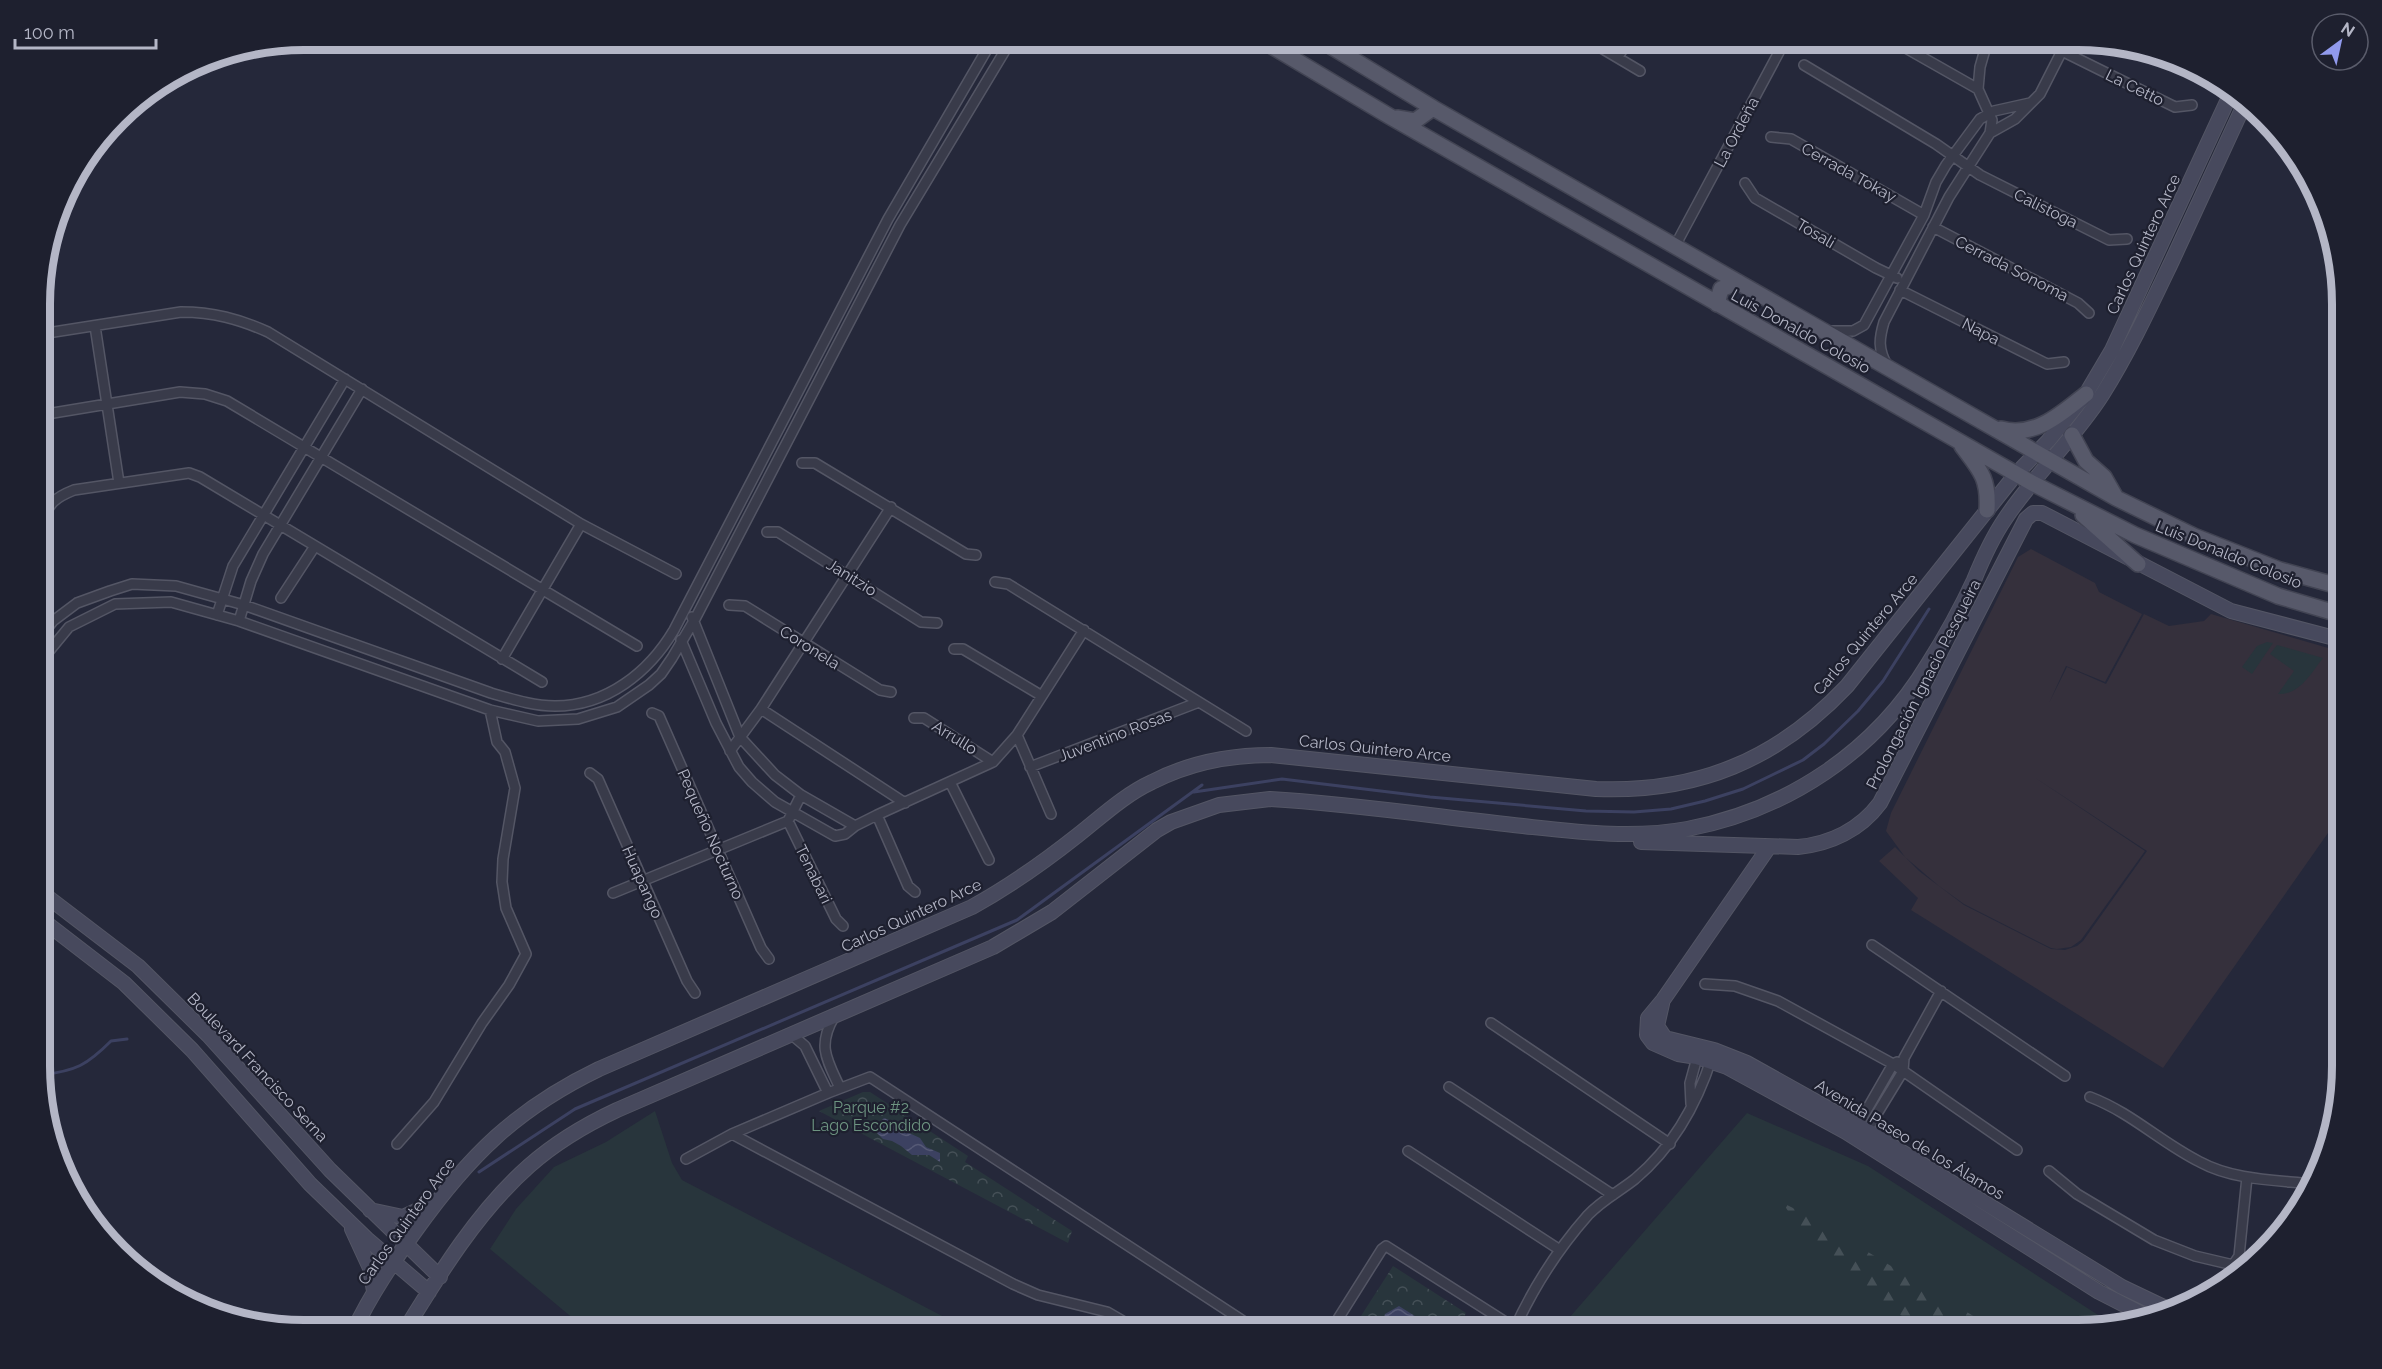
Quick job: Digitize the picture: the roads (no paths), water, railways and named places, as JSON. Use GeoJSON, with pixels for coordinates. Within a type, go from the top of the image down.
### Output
{"type":"FeatureCollection","features":[{"type":"Feature","properties":{"kind":"main road","name":"Luis Donaldo Colosio"},"geometry":{"type":"LineString","coordinates":[[1278,50],[1389,116],[2032,483],[2135,535],[2278,596],[2332,612]]}},
{"type":"Feature","properties":{"kind":"main road","name":"Luis Donaldo Colosio"},"geometry":{"type":"LineString","coordinates":[[1338,50],[1433,108],[2116,498],[2204,540],[2280,570],[2332,584]]}},
{"type":"Feature","properties":{"kind":"main road","name":"Carlos Quintero Arce"},"geometry":{"type":"LineString","coordinates":[[359,1320],[393,1261],[437,1200],[471,1160],[499,1132],[555,1092],[598,1070],[972,907],[1026,875],[1132,792],[1189,766],[1229,757],[1292,756],[1621,790],[1655,788],[1697,780],[1745,762],[1790,737],[1829,705],[1846,686],[2016,474],[2086,394],[2112,350],[2228,98]]}},
{"type":"Feature","properties":{"kind":"main road"},"geometry":{"type":"LineString","coordinates":[[1389,116],[1415,121],[1433,108]]}},
{"type":"Feature","properties":{"kind":"main road","name":"Carlos Quintero Arce"},"geometry":{"type":"LineString","coordinates":[[411,1320],[468,1236],[510,1184],[543,1155],[571,1135],[617,1110],[993,947],[1052,912],[1157,830],[1186,815],[1219,805],[1253,800],[1288,800],[1593,834],[1654,834],[1713,823],[1771,803],[1820,778],[1848,757],[1892,714],[1911,690],[1928,665],[1994,536],[2032,483],[2101,397],[2131,346],[2242,110]]}},
{"type":"Feature","properties":{"kind":"main road"},"geometry":{"type":"LineString","coordinates":[[2179,245],[2179,235],[2173,218],[2204,191]]}},
{"type":"Feature","properties":{"kind":"main road"},"geometry":{"type":"LineString","coordinates":[[1717,304],[1721,290],[1738,282]]}},
{"type":"Feature","properties":{"kind":"main road"},"geometry":{"type":"LineString","coordinates":[[1985,424],[2017,432],[2030,430],[2053,419],[2086,394]]}},
{"type":"Feature","properties":{"kind":"main road"},"geometry":{"type":"LineString","coordinates":[[2072,435],[2086,461],[2104,477],[2116,498]]}},
{"type":"Feature","properties":{"kind":"main road"},"geometry":{"type":"LineString","coordinates":[[1956,439],[1984,476],[1988,495],[1987,510]]}},
{"type":"Feature","properties":{"kind":"main road"},"geometry":{"type":"LineString","coordinates":[[2062,497],[2138,564],[2231,610],[2332,637]]}},
{"type":"Feature","properties":{"kind":"main road","name":"Prolongación Ignacio Pesqueira"},"geometry":{"type":"LineString","coordinates":[[1593,834],[1641,842],[1769,847],[1798,847],[1826,842],[1852,829],[1875,810],[1938,693],[2026,519],[2033,513],[2042,513],[2138,564]]}},
{"type":"Feature","properties":{"kind":"main road"},"geometry":{"type":"LineString","coordinates":[[1973,580],[1977,612]]}},
{"type":"Feature","properties":{"kind":"main road"},"geometry":{"type":"LineString","coordinates":[[1705,844],[1704,835],[1713,823]]}},
{"type":"Feature","properties":{"kind":"main road"},"geometry":{"type":"LineString","coordinates":[[1663,1000],[1769,847]]}},
{"type":"Feature","properties":{"kind":"main road","name":"Boulevard Francisco Serna"},"geometry":{"type":"LineString","coordinates":[[50,899],[138,966],[208,1035],[330,1170],[440,1277]]}},
{"type":"Feature","properties":{"kind":"main road"},"geometry":{"type":"LineString","coordinates":[[50,926],[124,982],[192,1050],[310,1184],[350,1224],[429,1292]]}},
{"type":"Feature","properties":{"kind":"main road","name":"Avenida Paseo de los Álamos"},"geometry":{"type":"LineString","coordinates":[[1663,1000],[1648,1018],[1647,1035],[1661,1048],[1678,1054],[1698,1051]]}},
{"type":"Feature","properties":{"kind":"main road","name":"Avenida Paseo de los Álamos"},"geometry":{"type":"LineString","coordinates":[[1663,1000],[1657,1018],[1660,1033],[1712,1055],[1738,1073],[1830,1116],[2122,1287],[2161,1306]]}},
{"type":"Feature","properties":{"kind":"main road","name":"Avenida Paseo de los Álamos"},"geometry":{"type":"LineString","coordinates":[[1830,1116],[1862,1127],[1889,1151],[2099,1292],[2139,1312]]}},
{"type":"Feature","properties":{"kind":"main road"},"geometry":{"type":"LineString","coordinates":[[370,1210],[403,1217],[437,1200]]}},
{"type":"Feature","properties":{"kind":"main road"},"geometry":{"type":"LineString","coordinates":[[350,1224],[370,1268],[374,1291]]}},
{"type":"Feature","properties":{"kind":"street"},"geometry":{"type":"LineString","coordinates":[[50,625],[77,603],[132,584],[176,586],[244,604],[491,693],[529,704],[555,706],[578,704],[623,686],[648,666],[674,630],[888,219],[987,50]]}},
{"type":"Feature","properties":{"kind":"street"},"geometry":{"type":"LineString","coordinates":[[50,650],[69,627],[115,604],[171,602],[239,621],[490,710],[538,721],[578,719],[617,707],[661,674],[682,642],[900,225],[1005,50]]}},
{"type":"Feature","properties":{"kind":"street"},"geometry":{"type":"LineString","coordinates":[[1606,50],[1640,71]]}},
{"type":"Feature","properties":{"kind":"street"},"geometry":{"type":"LineString","coordinates":[[1618,57],[1622,50]]}},
{"type":"Feature","properties":{"kind":"street","name":"La Ordeña"},"geometry":{"type":"LineString","coordinates":[[1674,246],[1780,50]]}},
{"type":"Feature","properties":{"kind":"street"},"geometry":{"type":"LineString","coordinates":[[1909,50],[1978,89]]}},
{"type":"Feature","properties":{"kind":"street"},"geometry":{"type":"LineString","coordinates":[[1889,368],[1882,356],[1879,341],[1884,322],[1933,227],[1990,134],[1992,120],[1978,89],[1980,67],[1985,50]]}},
{"type":"Feature","properties":{"kind":"street"},"geometry":{"type":"LineString","coordinates":[[1990,134],[2015,119],[2044,89],[2062,51]]}},
{"type":"Feature","properties":{"kind":"street","name":"La Cetto"},"geometry":{"type":"LineString","coordinates":[[2062,51],[2175,106],[2192,105]]}},
{"type":"Feature","properties":{"kind":"street","name":"Calistoga"},"geometry":{"type":"LineString","coordinates":[[1804,65],[1953,156],[1968,168],[2109,240],[2127,239]]}},
{"type":"Feature","properties":{"kind":"street"},"geometry":{"type":"LineString","coordinates":[[973,73],[987,81]]}},
{"type":"Feature","properties":{"kind":"street"},"geometry":{"type":"LineString","coordinates":[[1820,330],[1853,331],[1863,325],[1893,276],[1924,215],[1936,182],[1980,118],[1989,113],[2030,103]]}},
{"type":"Feature","properties":{"kind":"street","name":"Cerrada Tokay"},"geometry":{"type":"LineString","coordinates":[[1771,137],[1791,139],[1924,215]]}},
{"type":"Feature","properties":{"kind":"street","name":"Tosali"},"geometry":{"type":"LineString","coordinates":[[1745,183],[1755,198],[1893,276],[1903,285]]}},
{"type":"Feature","properties":{"kind":"street"},"geometry":{"type":"LineString","coordinates":[[888,219],[900,225]]}},
{"type":"Feature","properties":{"kind":"street","name":"Cerrada Sonoma"},"geometry":{"type":"LineString","coordinates":[[1933,227],[2078,303],[2089,313]]}},
{"type":"Feature","properties":{"kind":"street","name":"Napa"},"geometry":{"type":"LineString","coordinates":[[1903,285],[2047,364],[2064,362]]}},
{"type":"Feature","properties":{"kind":"street"},"geometry":{"type":"LineString","coordinates":[[50,333],[181,312],[204,312],[231,318],[268,332],[581,524],[676,574]]}},
{"type":"Feature","properties":{"kind":"street"},"geometry":{"type":"LineString","coordinates":[[95,326],[119,483]]}},
{"type":"Feature","properties":{"kind":"street"},"geometry":{"type":"LineString","coordinates":[[217,615],[233,566],[345,379]]}},
{"type":"Feature","properties":{"kind":"street"},"geometry":{"type":"LineString","coordinates":[[804,379],[816,385]]}},
{"type":"Feature","properties":{"kind":"street"},"geometry":{"type":"LineString","coordinates":[[239,621],[251,581],[279,524],[362,389]]}},
{"type":"Feature","properties":{"kind":"street"},"geometry":{"type":"LineString","coordinates":[[50,414],[180,392],[205,394],[227,401],[637,646]]}},
{"type":"Feature","properties":{"kind":"street"},"geometry":{"type":"LineString","coordinates":[[802,463],[815,463],[966,554],[976,555]]}},
{"type":"Feature","properties":{"kind":"street"},"geometry":{"type":"LineString","coordinates":[[50,505],[58,496],[74,489],[189,473],[200,477],[542,682]]}},
{"type":"Feature","properties":{"kind":"street"},"geometry":{"type":"LineString","coordinates":[[730,751],[761,709],[891,507]]}},
{"type":"Feature","properties":{"kind":"street"},"geometry":{"type":"LineString","coordinates":[[502,658],[581,524]]}},
{"type":"Feature","properties":{"kind":"street","name":"Janitzio"},"geometry":{"type":"LineString","coordinates":[[767,532],[778,532],[921,622],[937,623]]}},
{"type":"Feature","properties":{"kind":"street"},"geometry":{"type":"LineString","coordinates":[[281,598],[315,546]]}},
{"type":"Feature","properties":{"kind":"street"},"geometry":{"type":"LineString","coordinates":[[995,582],[1008,584],[1246,731]]}},
{"type":"Feature","properties":{"kind":"street","name":"Coronela"},"geometry":{"type":"LineString","coordinates":[[729,605],[745,606],[880,690],[891,692]]}},
{"type":"Feature","properties":{"kind":"street"},"geometry":{"type":"LineString","coordinates":[[684,609],[695,620],[740,737],[775,775],[801,795],[855,826]]}},
{"type":"Feature","properties":{"kind":"street"},"geometry":{"type":"LineString","coordinates":[[674,630],[682,642],[730,751],[752,782],[776,802],[835,836],[845,834],[877,815],[993,762],[1017,735],[1084,630]]}},
{"type":"Feature","properties":{"kind":"street"},"geometry":{"type":"LineString","coordinates":[[954,649],[963,649],[1042,696]]}},
{"type":"Feature","properties":{"kind":"street","name":"Juventino Rosas"},"geometry":{"type":"LineString","coordinates":[[1030,767],[1200,702]]}},
{"type":"Feature","properties":{"kind":"street"},"geometry":{"type":"LineString","coordinates":[[761,709],[904,802]]}},
{"type":"Feature","properties":{"kind":"street"},"geometry":{"type":"LineString","coordinates":[[397,1144],[434,1102],[482,1023],[509,985],[526,954],[506,908],[503,892],[504,859],[514,789],[504,752],[497,742],[490,710]]}},
{"type":"Feature","properties":{"kind":"street","name":"Pequeño Nocturno"},"geometry":{"type":"LineString","coordinates":[[652,713],[659,716],[761,948],[769,959]]}},
{"type":"Feature","properties":{"kind":"street","name":"Arrullo"},"geometry":{"type":"LineString","coordinates":[[914,718],[924,718],[993,762]]}},
{"type":"Feature","properties":{"kind":"street"},"geometry":{"type":"LineString","coordinates":[[1017,735],[1051,814]]}},
{"type":"Feature","properties":{"kind":"street","name":"Huapango"},"geometry":{"type":"LineString","coordinates":[[590,773],[598,779],[687,981],[695,993]]}},
{"type":"Feature","properties":{"kind":"street"},"geometry":{"type":"LineString","coordinates":[[950,782],[989,860]]}},
{"type":"Feature","properties":{"kind":"street"},"geometry":{"type":"LineString","coordinates":[[613,893],[788,821],[801,795]]}},
{"type":"Feature","properties":{"kind":"street"},"geometry":{"type":"LineString","coordinates":[[877,815],[908,886],[915,892]]}},
{"type":"Feature","properties":{"kind":"street","name":"Tenabari"},"geometry":{"type":"LineString","coordinates":[[788,821],[836,919],[843,926]]}},
{"type":"Feature","properties":{"kind":"street"},"geometry":{"type":"LineString","coordinates":[[1872,945],[2065,1076]]}},
{"type":"Feature","properties":{"kind":"street"},"geometry":{"type":"LineString","coordinates":[[1705,984],[1735,986],[1778,1001],[1893,1064],[2017,1150]]}},
{"type":"Feature","properties":{"kind":"street"},"geometry":{"type":"LineString","coordinates":[[1862,1127],[1903,1071],[1904,1058],[1941,991]]}},
{"type":"Feature","properties":{"kind":"street"},"geometry":{"type":"LineString","coordinates":[[834,1017],[824,1038],[827,1060],[840,1088]]}},
{"type":"Feature","properties":{"kind":"street"},"geometry":{"type":"LineString","coordinates":[[1491,1023],[1670,1144]]}},
{"type":"Feature","properties":{"kind":"street"},"geometry":{"type":"LineString","coordinates":[[792,1035],[805,1046],[828,1093]]}},
{"type":"Feature","properties":{"kind":"street"},"geometry":{"type":"LineString","coordinates":[[1691,1104],[1690,1083],[1698,1051]]}},
{"type":"Feature","properties":{"kind":"street"},"geometry":{"type":"LineString","coordinates":[[1519,1320],[1533,1292],[1560,1250],[1590,1214],[1647,1169],[1670,1144],[1702,1087],[1712,1055]]}},
{"type":"Feature","properties":{"kind":"street"},"geometry":{"type":"LineString","coordinates":[[1862,1127],[1893,1064],[1904,1058]]}},
{"type":"Feature","properties":{"kind":"street"},"geometry":{"type":"LineString","coordinates":[[816,1065],[827,1060]]}},
{"type":"Feature","properties":{"kind":"street"},"geometry":{"type":"LineString","coordinates":[[686,1159],[732,1134],[867,1077],[872,1078],[1242,1320]]}},
{"type":"Feature","properties":{"kind":"street"},"geometry":{"type":"LineString","coordinates":[[1449,1087],[1613,1195]]}},
{"type":"Feature","properties":{"kind":"street"},"geometry":{"type":"LineString","coordinates":[[2090,1097],[2116,1107],[2200,1163],[2247,1177],[2303,1183]]}},
{"type":"Feature","properties":{"kind":"street"},"geometry":{"type":"LineString","coordinates":[[732,1134],[1026,1291],[1107,1312],[1121,1320]]}},
{"type":"Feature","properties":{"kind":"street"},"geometry":{"type":"LineString","coordinates":[[1408,1151],[1560,1250]]}},
{"type":"Feature","properties":{"kind":"street"},"geometry":{"type":"LineString","coordinates":[[2049,1171],[2078,1194],[2154,1240],[2175,1250],[2233,1265],[2239,1256],[2247,1177]]}},
{"type":"Feature","properties":{"kind":"street"},"geometry":{"type":"LineString","coordinates":[[1337,1320],[1386,1246],[1501,1320]]}},
{"type":"Feature","properties":{"kind":"street"},"geometry":{"type":"LineString","coordinates":[[2239,1256],[2241,1260]]}},
{"type":"Feature","properties":{"kind":"water"},"geometry":{"type":"Polygon","coordinates":[[[884,1118],[901,1125],[909,1133],[920,1138],[926,1147],[940,1153],[940,1162],[929,1155],[912,1155],[892,1141],[883,1139],[877,1133],[880,1122],[884,1118]]]}},
{"type":"Feature","properties":{"kind":"water"},"geometry":{"type":"Polygon","coordinates":[[[1399,1306],[1418,1320],[1383,1320],[1385,1314],[1399,1306]]]}},
{"type":"Feature","properties":{"kind":"waterway"},"geometry":{"type":"LineString","coordinates":[[1194,792],[1282,779],[1430,797],[1586,811],[1634,812],[1671,809],[1705,801],[1743,789],[1803,760],[1824,744],[1858,711],[1883,681],[1929,609]]}},
{"type":"Feature","properties":{"kind":"waterway"},"geometry":{"type":"LineString","coordinates":[[479,1172],[575,1109],[1017,920],[1202,785]]}},
{"type":"Feature","properties":{"kind":"waterway"},"geometry":{"type":"LineString","coordinates":[[50,1073],[80,1066],[111,1041],[127,1039]]}},
{"type":"Feature","properties":{"kind":"park label","name":"Parque #2 Lago Escondido"},"geometry":{"type":"Point","coordinates":[871,1116]}}]}
